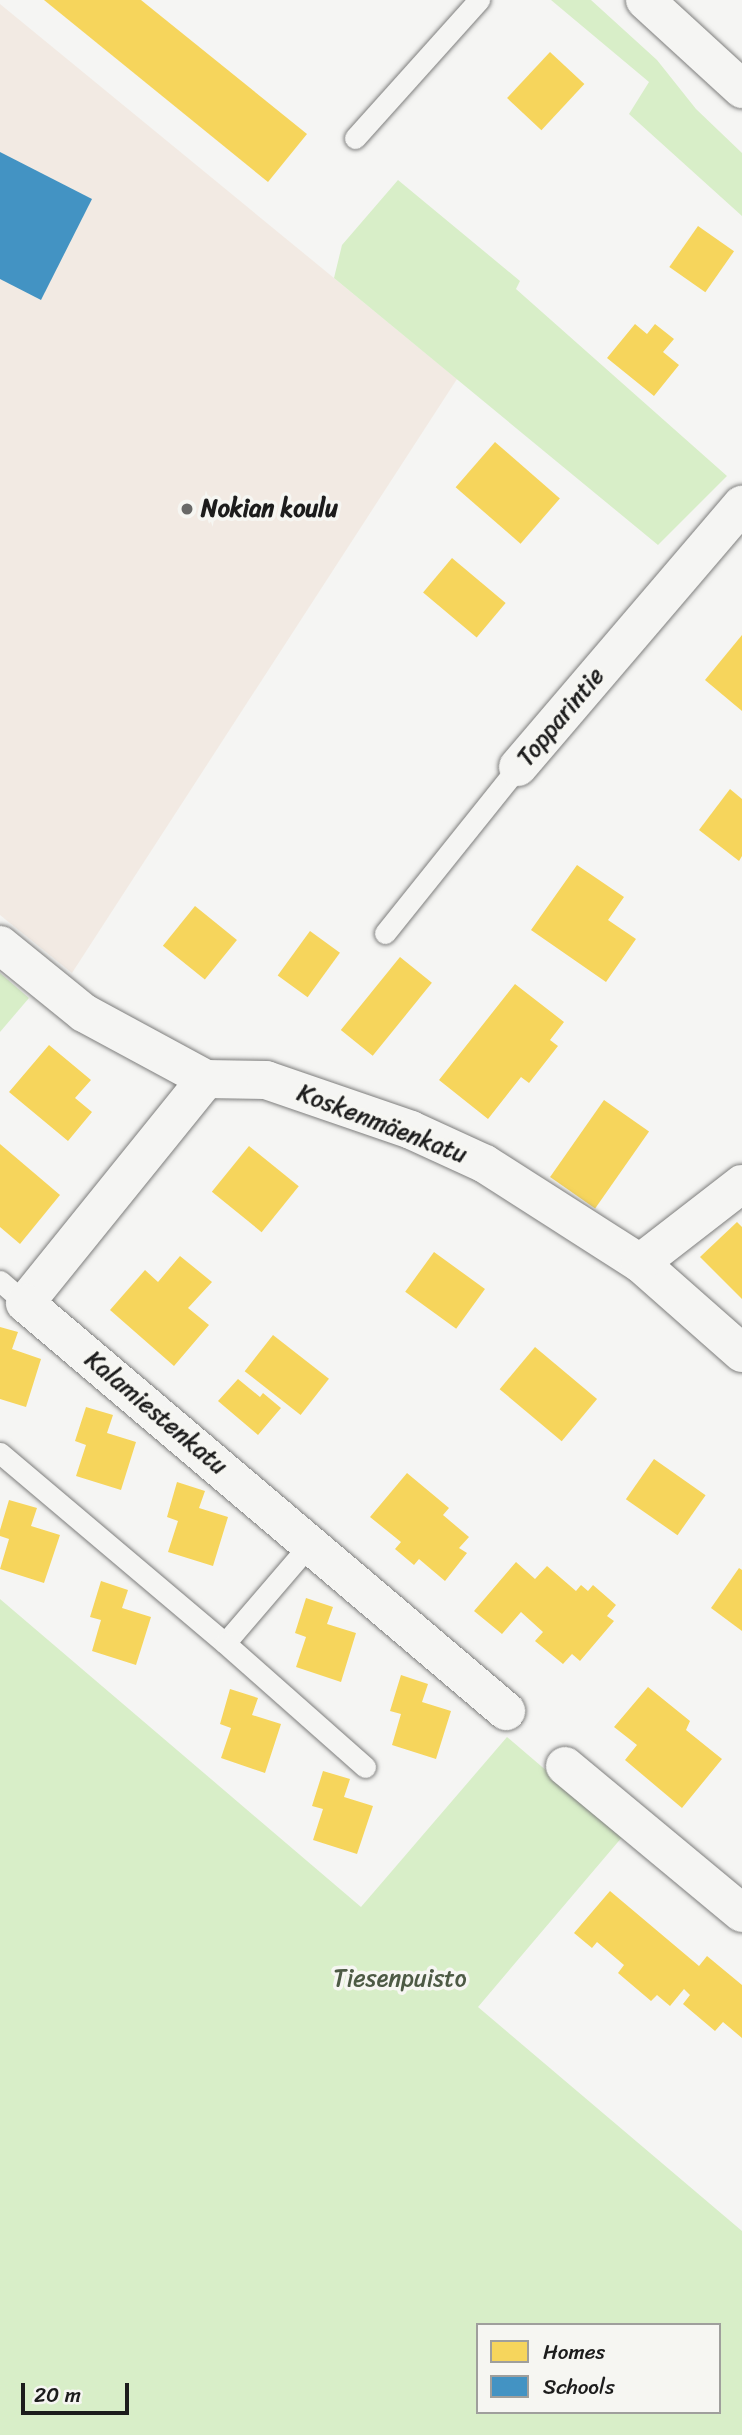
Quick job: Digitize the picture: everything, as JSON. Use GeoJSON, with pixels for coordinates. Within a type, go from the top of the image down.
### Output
{"type":"FeatureCollection","features":[{"type":"Feature","properties":{"kind":"street"},"geometry":{"type":"LineString","coordinates":[[645,0],[742,89]]}},
{"type":"Feature","properties":{"kind":"street","name":"Topparintie"},"geometry":{"type":"LineString","coordinates":[[519,767],[740,511]]}},
{"type":"Feature","properties":{"kind":"street","name":"Koskenmäenkatu"},"geometry":{"type":"LineString","coordinates":[[0,945],[84,1013],[206,1079],[266,1080],[411,1130],[485,1164],[640,1263],[742,1353]]}},
{"type":"Feature","properties":{"kind":"street","name":"Kalamiestenkatu"},"geometry":{"type":"LineString","coordinates":[[206,1079],[13,1292],[506,1711]]}},
{"type":"Feature","properties":{"kind":"street"},"geometry":{"type":"LineString","coordinates":[[640,1263],[742,1184]]}},
{"type":"Feature","properties":{"kind":"street"},"geometry":{"type":"LineString","coordinates":[[565,1766],[742,1913]]}},
{"type":"Feature","properties":{"kind":"lane"},"geometry":{"type":"LineString","coordinates":[[355,138],[479,0]]}},
{"type":"Feature","properties":{"kind":"lane","name":"Topparintie"},"geometry":{"type":"LineString","coordinates":[[385,933],[519,767]]}},
{"type":"Feature","properties":{"kind":"lane"},"geometry":{"type":"LineString","coordinates":[[0,1453],[226,1643],[365,1767]]}},
{"type":"Feature","properties":{"kind":"lane"},"geometry":{"type":"LineString","coordinates":[[226,1643],[310,1544]]}},
{"type":"Feature","properties":{"kind":"shaded area","name":"Nokian koulu"},"geometry":{"type":"Polygon","coordinates":[[[0,4],[457,379],[72,973],[0,915],[0,4]]]}},
{"type":"Feature","properties":{"kind":"green space"},"geometry":{"type":"Polygon","coordinates":[[[551,0],[591,0],[657,60],[696,109],[742,153],[742,216],[629,114],[649,82],[551,0]]]}},
{"type":"Feature","properties":{"kind":"green space"},"geometry":{"type":"Polygon","coordinates":[[[398,180],[520,281],[516,289],[727,476],[658,545],[334,278],[342,245],[398,180]]]}},
{"type":"Feature","properties":{"kind":"green space"},"geometry":{"type":"Polygon","coordinates":[[[0,973],[29,998],[0,1032],[0,973]]]}},
{"type":"Feature","properties":{"kind":"green space","name":"Tiesenpuisto"},"geometry":{"type":"Polygon","coordinates":[[[0,1599],[361,1907],[507,1737],[623,1836],[478,2007],[742,2231],[742,2435],[0,2435],[0,1599]]]}},
{"type":"Feature","properties":{"kind":"building: Homes"},"geometry":{"type":"Polygon","coordinates":[[[44,0],[141,0],[307,134],[268,182],[44,0]]]}},
{"type":"Feature","properties":{"kind":"building: Homes"},"geometry":{"type":"Polygon","coordinates":[[[550,52],[584,84],[541,130],[507,98],[550,52]]]}},
{"type":"Feature","properties":{"kind":"building: Homes"},"geometry":{"type":"Polygon","coordinates":[[[698,226],[734,251],[705,292],[669,267],[698,226]]]}},
{"type":"Feature","properties":{"kind":"building: Homes"},"geometry":{"type":"Polygon","coordinates":[[[635,324],[647,334],[655,324],[674,339],[663,352],[679,365],[654,396],[607,358],[635,324]]]}},
{"type":"Feature","properties":{"kind":"building: Homes"},"geometry":{"type":"Polygon","coordinates":[[[495,442],[560,498],[521,544],[456,487],[495,442]]]}},
{"type":"Feature","properties":{"kind":"building: Homes"},"geometry":{"type":"Polygon","coordinates":[[[452,558],[506,603],[477,637],[423,592],[452,558]]]}},
{"type":"Feature","properties":{"kind":"building: Homes"},"geometry":{"type":"Polygon","coordinates":[[[742,635],[742,711],[705,680],[742,635]]]}},
{"type":"Feature","properties":{"kind":"building: Homes"},"geometry":{"type":"Polygon","coordinates":[[[730,789],[742,799],[742,856],[739,861],[699,830],[730,789]]]}},
{"type":"Feature","properties":{"kind":"building: Homes"},"geometry":{"type":"Polygon","coordinates":[[[577,865],[624,897],[608,920],[636,939],[606,982],[531,930],[577,865]]]}},
{"type":"Feature","properties":{"kind":"building: Homes"},"geometry":{"type":"Polygon","coordinates":[[[195,906],[237,940],[205,980],[163,946],[195,906]]]}},
{"type":"Feature","properties":{"kind":"building: Homes"},"geometry":{"type":"Polygon","coordinates":[[[310,931],[340,953],[308,997],[278,975],[310,931]]]}},
{"type":"Feature","properties":{"kind":"building: Homes"},"geometry":{"type":"Polygon","coordinates":[[[400,957],[432,983],[373,1056],[341,1030],[400,957]]]}},
{"type":"Feature","properties":{"kind":"building: Homes"},"geometry":{"type":"Polygon","coordinates":[[[515,984],[564,1022],[550,1040],[558,1046],[529,1083],[521,1077],[488,1119],[439,1080],[515,984]]]}},
{"type":"Feature","properties":{"kind":"building: Homes"},"geometry":{"type":"Polygon","coordinates":[[[49,1045],[91,1080],[75,1098],[92,1112],[68,1141],[9,1092],[49,1045]]]}},
{"type":"Feature","properties":{"kind":"building: Homes"},"geometry":{"type":"Polygon","coordinates":[[[604,1100],[649,1132],[595,1209],[550,1177],[604,1100]]]}},
{"type":"Feature","properties":{"kind":"building: Homes"},"geometry":{"type":"Polygon","coordinates":[[[0,1144],[60,1195],[20,1244],[0,1227],[0,1144]]]}},
{"type":"Feature","properties":{"kind":"building: Homes"},"geometry":{"type":"Polygon","coordinates":[[[249,1146],[299,1186],[262,1232],[212,1192],[249,1146]]]}},
{"type":"Feature","properties":{"kind":"building: Homes"},"geometry":{"type":"Polygon","coordinates":[[[737,1222],[742,1227],[742,1299],[700,1257],[737,1222]]]}},
{"type":"Feature","properties":{"kind":"building: Homes"},"geometry":{"type":"Polygon","coordinates":[[[434,1252],[485,1289],[456,1329],[405,1292],[434,1252]]]}},
{"type":"Feature","properties":{"kind":"building: Homes"},"geometry":{"type":"Polygon","coordinates":[[[180,1256],[212,1282],[188,1308],[209,1325],[174,1366],[110,1310],[145,1270],[158,1282],[180,1256]]]}},
{"type":"Feature","properties":{"kind":"building: Homes"},"geometry":{"type":"Polygon","coordinates":[[[0,1327],[18,1332],[12,1349],[41,1359],[26,1407],[0,1399],[0,1327]]]}},
{"type":"Feature","properties":{"kind":"building: Homes"},"geometry":{"type":"Polygon","coordinates":[[[273,1335],[329,1379],[301,1415],[245,1371],[273,1335]]]}},
{"type":"Feature","properties":{"kind":"building: Homes"},"geometry":{"type":"Polygon","coordinates":[[[535,1347],[597,1399],[562,1441],[500,1389],[535,1347]]]}},
{"type":"Feature","properties":{"kind":"building: Homes"},"geometry":{"type":"Polygon","coordinates":[[[238,1379],[260,1397],[263,1393],[281,1408],[258,1435],[218,1401],[238,1379]]]}},
{"type":"Feature","properties":{"kind":"building: Homes"},"geometry":{"type":"Polygon","coordinates":[[[86,1407],[113,1415],[107,1433],[136,1442],[121,1490],[76,1476],[86,1445],[75,1441],[86,1407]]]}},
{"type":"Feature","properties":{"kind":"building: Homes"},"geometry":{"type":"Polygon","coordinates":[[[654,1459],[706,1495],[678,1535],[626,1499],[654,1459]]]}},
{"type":"Feature","properties":{"kind":"building: Homes"},"geometry":{"type":"Polygon","coordinates":[[[407,1473],[449,1508],[443,1515],[469,1537],[459,1548],[467,1553],[445,1581],[419,1559],[414,1565],[395,1549],[401,1542],[370,1517],[407,1473]]]}},
{"type":"Feature","properties":{"kind":"building: Homes"},"geometry":{"type":"Polygon","coordinates":[[[177,1482],[205,1491],[199,1508],[228,1517],[213,1566],[168,1552],[178,1521],[167,1517],[177,1482]]]}},
{"type":"Feature","properties":{"kind":"building: Homes"},"geometry":{"type":"Polygon","coordinates":[[[9,1500],[37,1508],[31,1526],[60,1535],[44,1583],[0,1569],[9,1539],[0,1536],[0,1530],[9,1500]]]}},
{"type":"Feature","properties":{"kind":"building: Homes"},"geometry":{"type":"Polygon","coordinates":[[[516,1562],[535,1579],[547,1566],[576,1591],[581,1585],[588,1591],[593,1585],[616,1605],[607,1616],[614,1621],[580,1661],[572,1654],[563,1664],[535,1641],[543,1632],[521,1612],[502,1634],[474,1611],[516,1562]]]}},
{"type":"Feature","properties":{"kind":"building: Homes"},"geometry":{"type":"Polygon","coordinates":[[[739,1568],[742,1570],[742,1631],[711,1608],[739,1568]]]}},
{"type":"Feature","properties":{"kind":"building: Homes"},"geometry":{"type":"Polygon","coordinates":[[[101,1581],[128,1590],[122,1608],[151,1617],[136,1665],[92,1651],[101,1620],[90,1617],[101,1581]]]}},
{"type":"Feature","properties":{"kind":"building: Homes"},"geometry":{"type":"Polygon","coordinates":[[[306,1598],[333,1607],[327,1624],[356,1633],[341,1682],[296,1667],[306,1637],[295,1633],[306,1598]]]}},
{"type":"Feature","properties":{"kind":"building: Homes"},"geometry":{"type":"Polygon","coordinates":[[[401,1675],[428,1684],[422,1702],[451,1711],[436,1759],[392,1745],[401,1714],[390,1711],[401,1675]]]}},
{"type":"Feature","properties":{"kind":"building: Homes"},"geometry":{"type":"Polygon","coordinates":[[[648,1687],[690,1721],[686,1730],[722,1759],[682,1808],[625,1760],[637,1745],[614,1727],[648,1687]]]}},
{"type":"Feature","properties":{"kind":"building: Homes"},"geometry":{"type":"Polygon","coordinates":[[[230,1689],[258,1698],[252,1715],[281,1724],[265,1773],[221,1758],[231,1728],[220,1724],[230,1689]]]}},
{"type":"Feature","properties":{"kind":"building: Homes"},"geometry":{"type":"Polygon","coordinates":[[[323,1771],[350,1779],[344,1797],[373,1806],[357,1854],[313,1840],[323,1809],[312,1806],[323,1771]]]}},
{"type":"Feature","properties":{"kind":"building: Homes"},"geometry":{"type":"Polygon","coordinates":[[[610,1891],[699,1966],[707,1956],[742,1985],[742,2038],[723,2022],[715,2031],[683,2004],[690,1995],[684,1989],[670,2006],[657,1995],[651,2001],[618,1973],[624,1965],[597,1942],[592,1948],[574,1933],[610,1891]]]}},
{"type":"Feature","properties":{"kind":"building: Schools"},"geometry":{"type":"Polygon","coordinates":[[[0,152],[92,199],[41,300],[0,279],[0,152]]]}},
{"type":"Feature","properties":{"kind":"place","name":"Nokian koulu"},"geometry":{"type":"Point","coordinates":[187,509]}}]}
